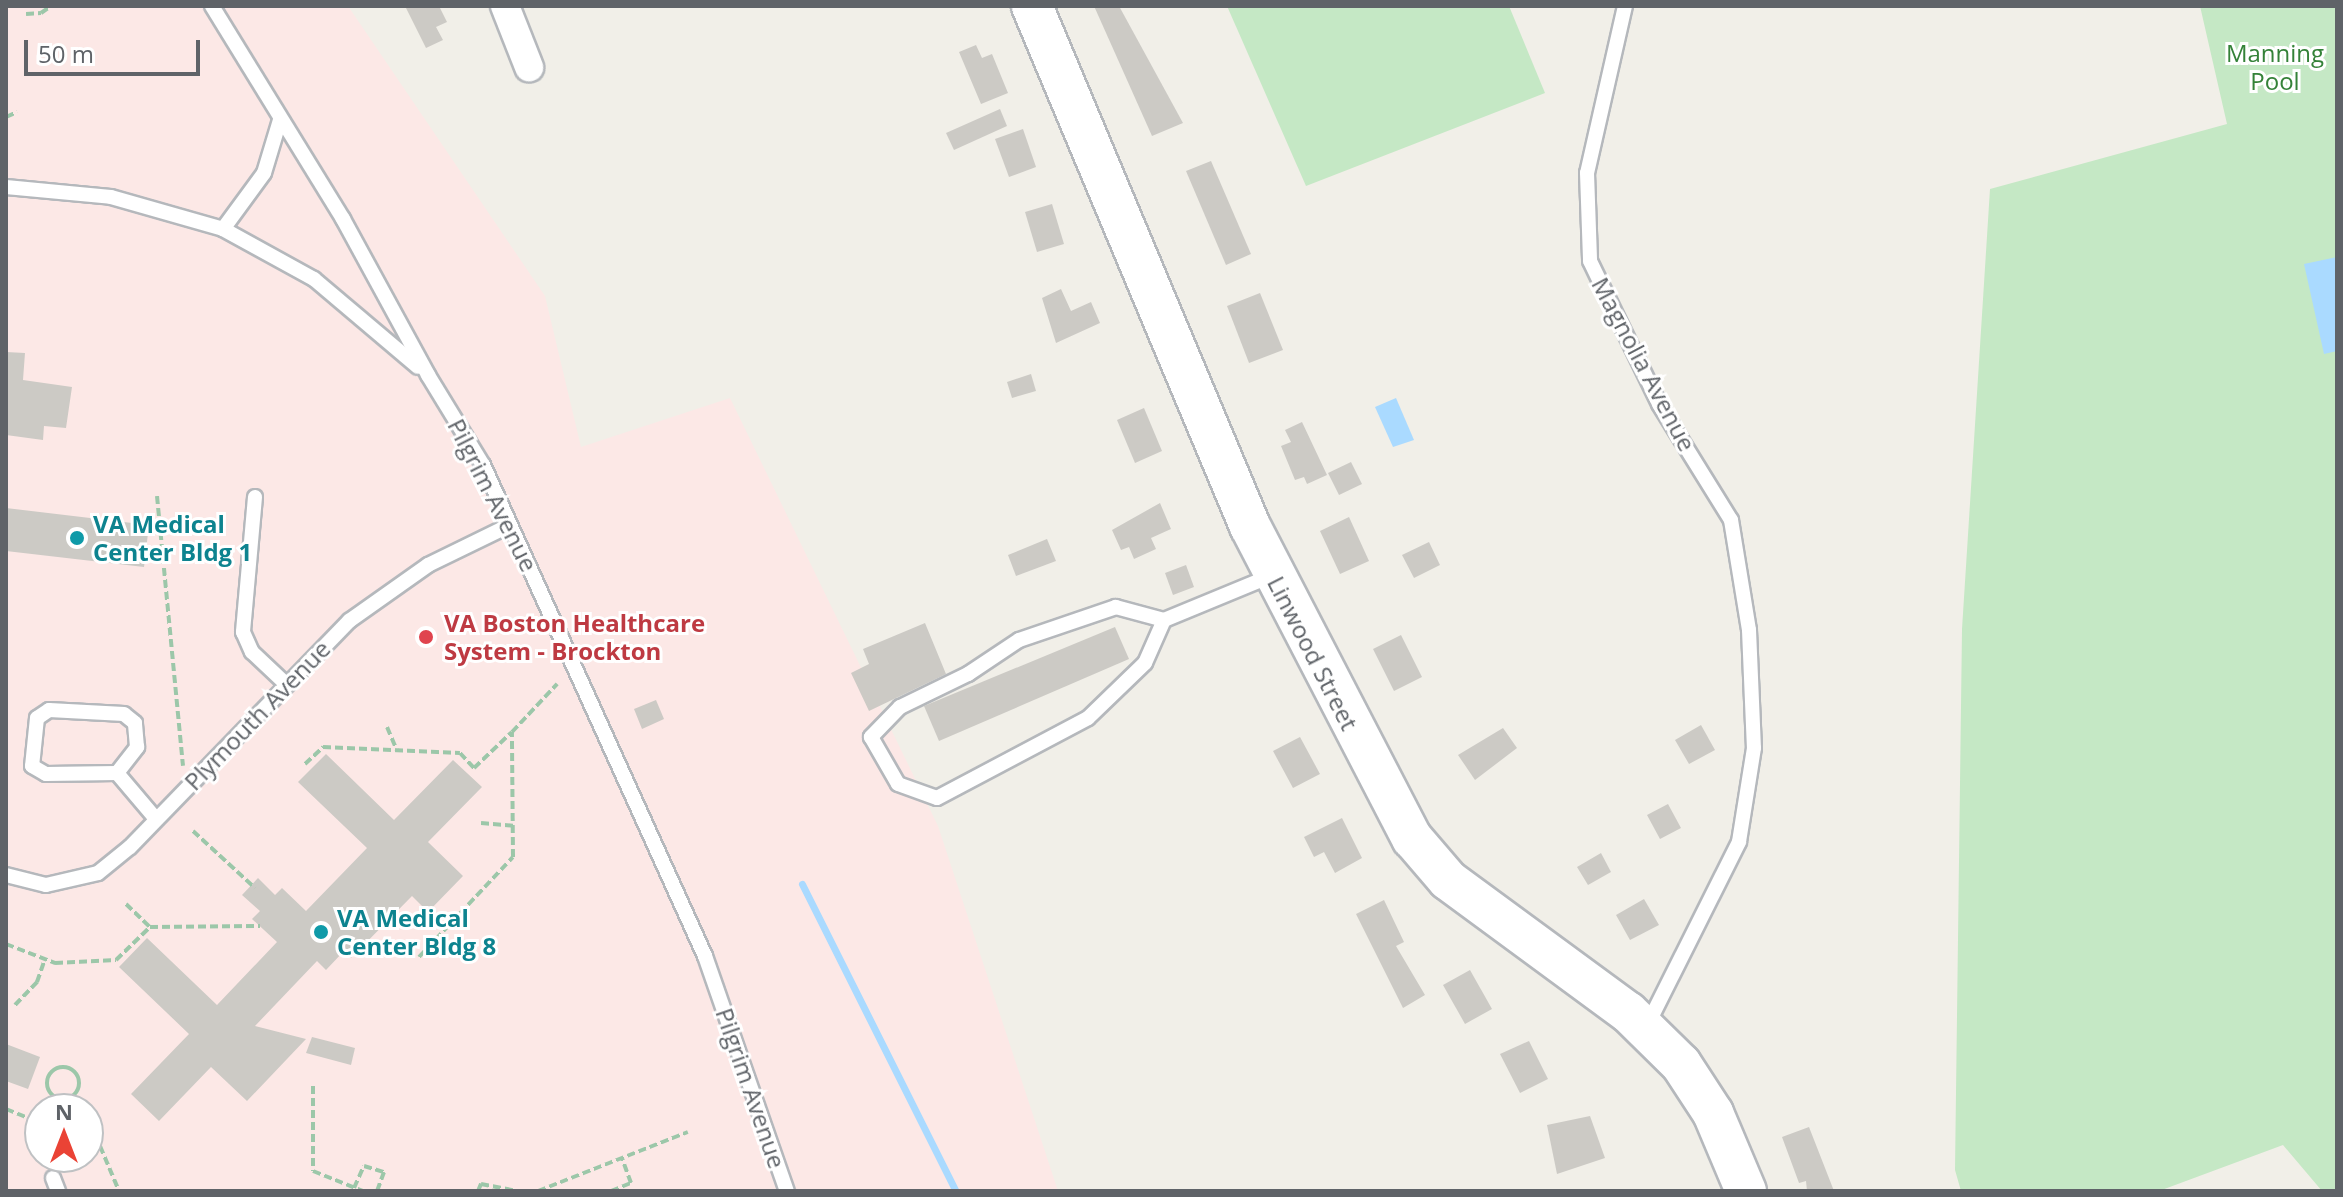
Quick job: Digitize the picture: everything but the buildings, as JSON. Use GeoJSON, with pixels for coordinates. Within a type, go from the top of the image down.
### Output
{"type":"FeatureCollection","features":[{"type":"Feature","properties":{"kind":"street"},"geometry":{"type":"LineString","coordinates":[[505,6],[529,67]]}},
{"type":"Feature","properties":{"kind":"street","name":"Linwood Street"},"geometry":{"type":"LineString","coordinates":[[1032,6],[1273,575],[1368,761],[1429,861],[1512,931],[1646,1028],[1702,1093],[1746,1191]]}},
{"type":"Feature","properties":{"kind":"lane","name":"Pilgrim Avenue"},"geometry":{"type":"LineString","coordinates":[[212,6],[362,252],[428,375],[478,454],[705,956],[787,1191]]}},
{"type":"Feature","properties":{"kind":"lane","name":"Magnolia Avenue"},"geometry":{"type":"LineString","coordinates":[[1625,6],[1587,173],[1590,261],[1659,404],[1731,520],[1749,630],[1754,748],[1739,842],[1646,1028]]}},
{"type":"Feature","properties":{"kind":"lane"},"geometry":{"type":"LineString","coordinates":[[223,229],[264,173],[280,120]]}},
{"type":"Feature","properties":{"kind":"lane"},"geometry":{"type":"LineString","coordinates":[[6,187],[111,197],[223,229],[324,286],[428,375]]}},
{"type":"Feature","properties":{"kind":"lane"},"geometry":{"type":"LineString","coordinates":[[255,497],[243,632],[252,652],[286,684]]}},
{"type":"Feature","properties":{"kind":"lane","name":"Plymouth Avenue"},"geometry":{"type":"LineString","coordinates":[[6,875],[46,885],[80,881],[119,857],[286,684],[388,591],[428,565],[510,525]]}},
{"type":"Feature","properties":{"kind":"lane"},"geometry":{"type":"LineString","coordinates":[[1164,620],[1145,663],[1088,718],[937,798],[898,784],[871,737],[900,707],[968,674],[1019,640],[1116,607],[1164,620],[1273,575]]}},
{"type":"Feature","properties":{"kind":"lane"},"geometry":{"type":"LineString","coordinates":[[49,710],[124,714],[135,723],[137,747],[117,773],[46,774],[32,766],[37,718],[49,710]]}},
{"type":"Feature","properties":{"kind":"lane"},"geometry":{"type":"LineString","coordinates":[[117,773],[156,819]]}},
{"type":"Feature","properties":{"kind":"path"},"geometry":{"type":"LineString","coordinates":[[26,14],[41,13],[51,6]]}},
{"type":"Feature","properties":{"kind":"path"},"geometry":{"type":"LineString","coordinates":[[6,117],[17,112]]}},
{"type":"Feature","properties":{"kind":"path"},"geometry":{"type":"LineString","coordinates":[[157,496],[184,777]]}},
{"type":"Feature","properties":{"kind":"path"},"geometry":{"type":"LineString","coordinates":[[305,764],[323,747],[460,753],[474,768],[557,684]]}},
{"type":"Feature","properties":{"kind":"path"},"geometry":{"type":"LineString","coordinates":[[387,727],[397,750]]}},
{"type":"Feature","properties":{"kind":"path"},"geometry":{"type":"LineString","coordinates":[[419,957],[513,857],[512,732]]}},
{"type":"Feature","properties":{"kind":"path"},"geometry":{"type":"LineString","coordinates":[[481,823],[513,826]]}},
{"type":"Feature","properties":{"kind":"path"},"geometry":{"type":"LineString","coordinates":[[193,831],[255,888]]}},
{"type":"Feature","properties":{"kind":"path"},"geometry":{"type":"LineString","coordinates":[[126,904],[150,927]]}},
{"type":"Feature","properties":{"kind":"path"},"geometry":{"type":"LineString","coordinates":[[6,944],[55,963],[116,960],[150,927],[260,926]]}},
{"type":"Feature","properties":{"kind":"path"},"geometry":{"type":"LineString","coordinates":[[15,1005],[37,982],[45,959]]}},
{"type":"Feature","properties":{"kind":"path"},"geometry":{"type":"LineString","coordinates":[[64,1067],[73,1071],[79,1085],[75,1094],[55,1097],[48,1089],[50,1074],[64,1067]]}},
{"type":"Feature","properties":{"kind":"path"},"geometry":{"type":"LineString","coordinates":[[313,1086],[313,1171],[363,1191]]}},
{"type":"Feature","properties":{"kind":"path"},"geometry":{"type":"LineString","coordinates":[[538,1191],[688,1132]]}},
{"type":"Feature","properties":{"kind":"path"},"geometry":{"type":"LineString","coordinates":[[104,1155],[119,1191]]}},
{"type":"Feature","properties":{"kind":"path"},"geometry":{"type":"LineString","coordinates":[[611,1191],[631,1183],[622,1158]]}},
{"type":"Feature","properties":{"kind":"path"},"geometry":{"type":"LineString","coordinates":[[354,1188],[364,1166],[384,1172],[377,1191]]}},
{"type":"Feature","properties":{"kind":"path"},"geometry":{"type":"LineString","coordinates":[[478,1191],[481,1184],[518,1191]]}},
{"type":"Feature","properties":{"kind":"shaded area","name":"VA Boston Healthcare System - Brockton"},"geometry":{"type":"Polygon","coordinates":[[[6,6],[348,6],[545,296],[581,447],[730,398],[938,826],[1058,1191],[6,1191],[6,6]]]}},
{"type":"Feature","properties":{"kind":"green space"},"geometry":{"type":"Polygon","coordinates":[[[1227,6],[1509,6],[1545,93],[1306,186],[1227,6]]]}},
{"type":"Feature","properties":{"kind":"green space","name":"Manning Pool"},"geometry":{"type":"Polygon","coordinates":[[[2200,6],[2337,6],[2337,1191],[2322,1191],[2283,1145],[2159,1191],[1961,1191],[1955,1170],[1962,629],[1990,189],[2227,124],[2200,6]]]}},
{"type":"Feature","properties":{"kind":"water"},"geometry":{"type":"Polygon","coordinates":[[[2337,257],[2337,351],[2324,354],[2304,264],[2337,257]]]}},
{"type":"Feature","properties":{"kind":"water"},"geometry":{"type":"Polygon","coordinates":[[[1396,398],[1414,440],[1393,447],[1375,407],[1396,398]]]}},
{"type":"Feature","properties":{"kind":"waterway"},"geometry":{"type":"LineString","coordinates":[[802,884],[956,1191]]}},
{"type":"Feature","properties":{"kind":"place","name":"VA Medical Center Bldg 1"},"geometry":{"type":"Point","coordinates":[77,538]}},
{"type":"Feature","properties":{"kind":"place","name":"VA Boston Healthcare System - Brockton"},"geometry":{"type":"Point","coordinates":[426,637]}},
{"type":"Feature","properties":{"kind":"place","name":"VA Medical Center Bldg 8"},"geometry":{"type":"Point","coordinates":[321,932]}}]}
